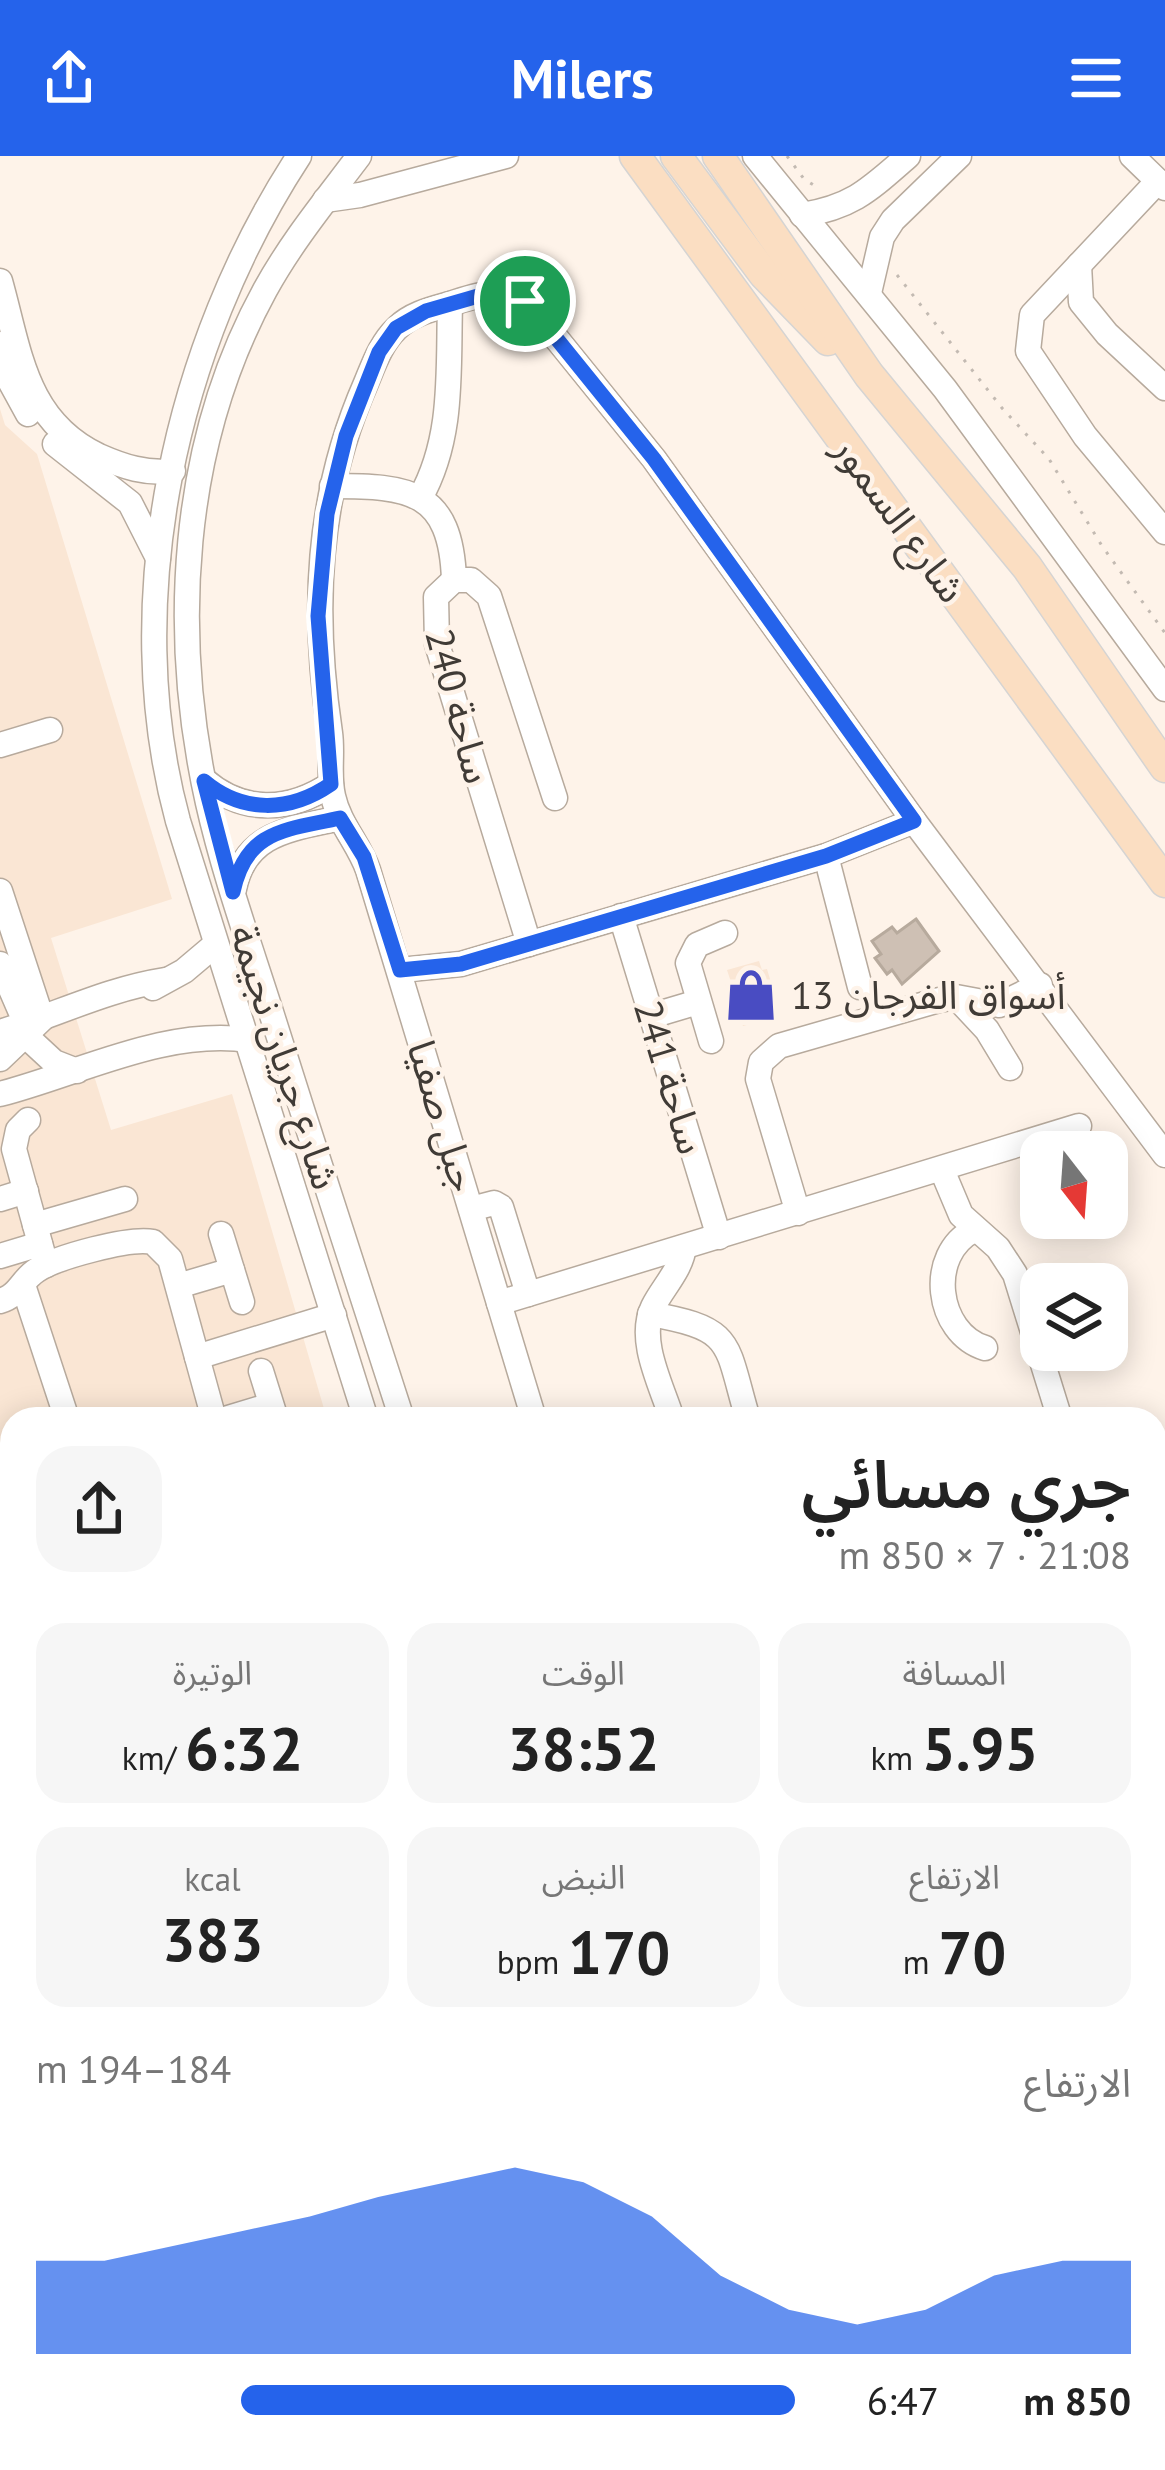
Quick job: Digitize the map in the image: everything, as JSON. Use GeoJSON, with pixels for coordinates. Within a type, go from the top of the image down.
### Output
{"type":"FeatureCollection","features":[{"type":"Feature","properties":{"kind":"main road","name":"شارع السمور"},"geometry":{"type":"LineString","coordinates":[[635,156],[1165,882]]}},
{"type":"Feature","properties":{"kind":"main road"},"geometry":{"type":"LineString","coordinates":[[676,156],[764,274],[869,375]]}},
{"type":"Feature","properties":{"kind":"main road","name":"شارع السمور"},"geometry":{"type":"LineString","coordinates":[[718,156],[869,375],[1027,567],[1165,766]]}},
{"type":"Feature","properties":{"kind":"main road"},"geometry":{"type":"LineString","coordinates":[[1136,724],[1165,752]]}},
{"type":"Feature","properties":{"kind":"street","name":"شارع جريان نجيمة"},"geometry":{"type":"LineString","coordinates":[[299,156],[206,339],[173,471],[159,559],[153,650],[158,727],[174,807],[361,1407]]}},
{"type":"Feature","properties":{"kind":"street"},"geometry":{"type":"LineString","coordinates":[[256,234],[268,229],[313,156]]}},
{"type":"Feature","properties":{"kind":"street"},"geometry":{"type":"LineString","coordinates":[[337,156],[331,193],[360,195],[506,156]]}},
{"type":"Feature","properties":{"kind":"street","name":"شارع جريان نجيمة"},"geometry":{"type":"LineString","coordinates":[[359,156],[284,258],[242,336],[203,464],[189,554],[186,645],[204,781],[233,892],[398,1407]]}},
{"type":"Feature","properties":{"kind":"street"},"geometry":{"type":"LineString","coordinates":[[755,156],[945,388],[1165,689]]}},
{"type":"Feature","properties":{"kind":"street"},"geometry":{"type":"LineString","coordinates":[[802,215],[844,207],[908,156]]}},
{"type":"Feature","properties":{"kind":"street"},"geometry":{"type":"LineString","coordinates":[[869,293],[892,220],[936,167],[959,156]]}},
{"type":"Feature","properties":{"kind":"street"},"geometry":{"type":"LineString","coordinates":[[1132,156],[1162,185],[1031,315],[1028,351],[1085,436],[1165,532]]}},
{"type":"Feature","properties":{"kind":"street"},"geometry":{"type":"LineString","coordinates":[[868,192],[892,220]]}},
{"type":"Feature","properties":{"kind":"street"},"geometry":{"type":"LineString","coordinates":[[1078,265],[1082,302],[1107,334],[1165,388]]}},
{"type":"Feature","properties":{"kind":"street"},"geometry":{"type":"LineString","coordinates":[[0,281],[30,385],[48,418],[88,450],[117,464],[151,472],[173,471]]}},
{"type":"Feature","properties":{"kind":"street","name":"جبل صفيا"},"geometry":{"type":"LineString","coordinates":[[530,1407],[364,857],[340,818],[331,784],[318,616],[332,486],[358,400],[386,340],[414,316],[501,292],[518,296],[531,307],[654,459],[914,821],[1165,1155]]}},
{"type":"Feature","properties":{"kind":"street"},"geometry":{"type":"LineString","coordinates":[[420,498],[439,458],[446,428],[450,304]]}},
{"type":"Feature","properties":{"kind":"street"},"geometry":{"type":"LineString","coordinates":[[0,344],[24,408],[59,448],[130,503],[159,559]]}},
{"type":"Feature","properties":{"kind":"street"},"geometry":{"type":"LineString","coordinates":[[332,486],[389,487],[420,498],[449,538],[454,580]]}},
{"type":"Feature","properties":{"kind":"street","name":"ساحة 240"},"geometry":{"type":"LineString","coordinates":[[529,944],[437,644],[436,597],[454,580],[471,580],[489,596],[555,798]]}},
{"type":"Feature","properties":{"kind":"street"},"geometry":{"type":"LineString","coordinates":[[0,745],[50,730]]}},
{"type":"Feature","properties":{"kind":"street"},"geometry":{"type":"LineString","coordinates":[[204,781],[246,806],[306,797],[331,784]]}},
{"type":"Feature","properties":{"kind":"street"},"geometry":{"type":"LineString","coordinates":[[233,892],[241,864],[261,841],[340,818]]}},
{"type":"Feature","properties":{"kind":"street"},"geometry":{"type":"LineString","coordinates":[[400,970],[450,967],[826,856],[914,821]]}},
{"type":"Feature","properties":{"kind":"street"},"geometry":{"type":"LineString","coordinates":[[826,856],[860,987]]}},
{"type":"Feature","properties":{"kind":"street"},"geometry":{"type":"LineString","coordinates":[[0,891],[54,1062],[77,1071]]}},
{"type":"Feature","properties":{"kind":"street","name":"ساحة 241"},"geometry":{"type":"LineString","coordinates":[[621,916],[718,1237]]}},
{"type":"Feature","properties":{"kind":"street"},"geometry":{"type":"LineString","coordinates":[[711,1041],[688,970],[689,956],[702,940],[725,933]]}},
{"type":"Feature","properties":{"kind":"street"},"geometry":{"type":"LineString","coordinates":[[0,1032],[114,1004],[165,980],[217,944]]}},
{"type":"Feature","properties":{"kind":"street"},"geometry":{"type":"LineString","coordinates":[[0,964],[40,1023]]}},
{"type":"Feature","properties":{"kind":"street"},"geometry":{"type":"LineString","coordinates":[[797,1213],[758,1079],[765,1055],[779,1046],[956,997],[999,1005],[1040,985]]}},
{"type":"Feature","properties":{"kind":"street"},"geometry":{"type":"LineString","coordinates":[[956,997],[987,1030],[1010,1068]]}},
{"type":"Feature","properties":{"kind":"street"},"geometry":{"type":"LineString","coordinates":[[651,1016],[698,1002]]}},
{"type":"Feature","properties":{"kind":"street"},"geometry":{"type":"LineString","coordinates":[[0,1059],[40,1023]]}},
{"type":"Feature","properties":{"kind":"street"},"geometry":{"type":"LineString","coordinates":[[0,1094],[192,1037],[249,1040]]}},
{"type":"Feature","properties":{"kind":"street"},"geometry":{"type":"LineString","coordinates":[[0,1301],[13,1297],[33,1272],[41,1245],[7,1145],[28,1120]]}},
{"type":"Feature","properties":{"kind":"street"},"geometry":{"type":"LineString","coordinates":[[499,1303],[1079,1126]]}},
{"type":"Feature","properties":{"kind":"street"},"geometry":{"type":"LineString","coordinates":[[943,1170],[956,1206],[974,1230],[998,1248],[1015,1274],[1056,1407]]}},
{"type":"Feature","properties":{"kind":"street"},"geometry":{"type":"LineString","coordinates":[[0,1199],[26,1191]]}},
{"type":"Feature","properties":{"kind":"street"},"geometry":{"type":"LineString","coordinates":[[41,1245],[124,1199]]}},
{"type":"Feature","properties":{"kind":"street"},"geometry":{"type":"LineString","coordinates":[[471,1209],[494,1203],[501,1207],[528,1294]]}},
{"type":"Feature","properties":{"kind":"street"},"geometry":{"type":"LineString","coordinates":[[974,1230],[950,1249],[942,1279],[956,1328],[968,1342],[985,1348]]}},
{"type":"Feature","properties":{"kind":"street"},"geometry":{"type":"LineString","coordinates":[[221,1234],[242,1302]]}},
{"type":"Feature","properties":{"kind":"street"},"geometry":{"type":"LineString","coordinates":[[0,1256],[41,1245],[144,1240],[166,1252],[211,1407]]}},
{"type":"Feature","properties":{"kind":"street"},"geometry":{"type":"LineString","coordinates":[[668,1407],[648,1343],[650,1314],[681,1262],[684,1247]]}},
{"type":"Feature","properties":{"kind":"street"},"geometry":{"type":"LineString","coordinates":[[178,1286],[232,1270]]}},
{"type":"Feature","properties":{"kind":"street"},"geometry":{"type":"LineString","coordinates":[[23,1285],[63,1407]]}},
{"type":"Feature","properties":{"kind":"street"},"geometry":{"type":"LineString","coordinates":[[650,1314],[696,1322],[719,1337],[744,1407]]}},
{"type":"Feature","properties":{"kind":"street"},"geometry":{"type":"LineString","coordinates":[[197,1357],[334,1315]]}},
{"type":"Feature","properties":{"kind":"street"},"geometry":{"type":"LineString","coordinates":[[261,1371],[272,1407]]}},
{"type":"Feature","properties":{"kind":"path"},"geometry":{"type":"LineString","coordinates":[[788,156],[804,179],[836,196],[844,207]]}},
{"type":"Feature","properties":{"kind":"path"},"geometry":{"type":"LineString","coordinates":[[878,253],[1048,459],[1102,546],[1165,633]]}},
{"type":"Feature","properties":{"kind":"shaded area"},"geometry":{"type":"Polygon","coordinates":[[[0,409],[5,425],[37,454],[172,899],[51,938],[111,1130],[232,1094],[323,1407],[0,1407],[0,409]]]}},
{"type":"Feature","properties":{"kind":"shaded area","name":"أسواق الفرجان 13"},"geometry":{"type":"Polygon","coordinates":[[[759,961],[762,970],[767,969],[778,1006],[773,1008],[775,1017],[743,1026],[740,1017],[735,1018],[725,985],[731,982],[727,970],[759,961]]]}},
{"type":"Feature","properties":{"kind":"building"},"geometry":{"type":"Polygon","coordinates":[[[916,919],[939,951],[902,984],[875,958],[881,954],[872,941],[892,927],[897,933],[916,919]]]}},
{"type":"Feature","properties":{"kind":"place","name":"أسواق الفرجان 13"},"geometry":{"type":"Point","coordinates":[751,995]}},
{"type":"Feature","properties":{"kind":"route"},"geometry":{"type":"LineString","coordinates":[[492,292],[525,301],[654,459],[914,821],[826,856],[461,964],[400,970],[364,857],[340,818],[269,835],[241,864],[233,892],[204,781],[246,806],[306,797],[331,784],[318,641],[319,590],[335,474],[358,400],[386,340],[414,316],[492,292]]}}]}
